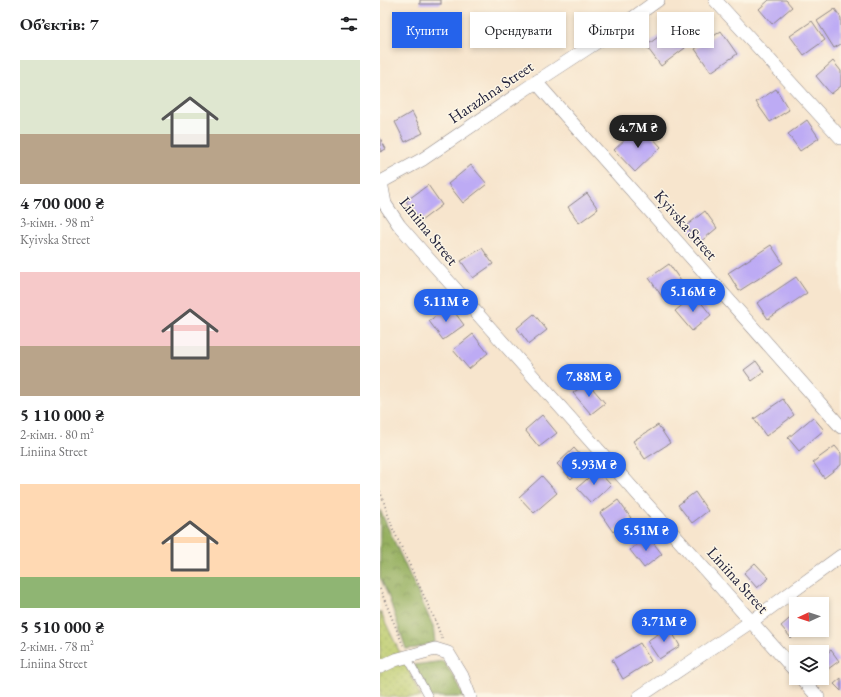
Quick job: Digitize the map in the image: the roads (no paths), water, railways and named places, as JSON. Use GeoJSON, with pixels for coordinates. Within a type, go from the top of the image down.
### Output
{"type":"FeatureCollection","features":[{"type":"Feature","properties":{"kind":"street","name":"Harazhna Street"},"geometry":{"type":"LineString","coordinates":[[381,182],[423,159],[658,0]]}},
{"type":"Feature","properties":{"kind":"street"},"geometry":{"type":"LineString","coordinates":[[715,0],[841,138]]}},
{"type":"Feature","properties":{"kind":"street","name":"Kyivska Street"},"geometry":{"type":"LineString","coordinates":[[536,82],[841,427]]}},
{"type":"Feature","properties":{"kind":"street","name":"Liniina Street"},"geometry":{"type":"LineString","coordinates":[[381,182],[384,204],[399,225],[789,664]]}},
{"type":"Feature","properties":{"kind":"street"},"geometry":{"type":"LineString","coordinates":[[639,697],[752,621],[841,556]]}},
{"type":"Feature","properties":{"kind":"street"},"geometry":{"type":"LineString","coordinates":[[380,667],[435,649],[448,653],[462,676],[470,697]]}},
{"type":"Feature","properties":{"kind":"street"},"geometry":{"type":"LineString","coordinates":[[808,685],[818,697]]}},
{"type":"Feature","properties":{"kind":"lane"},"geometry":{"type":"LineString","coordinates":[[407,657],[429,697]]}}]}
